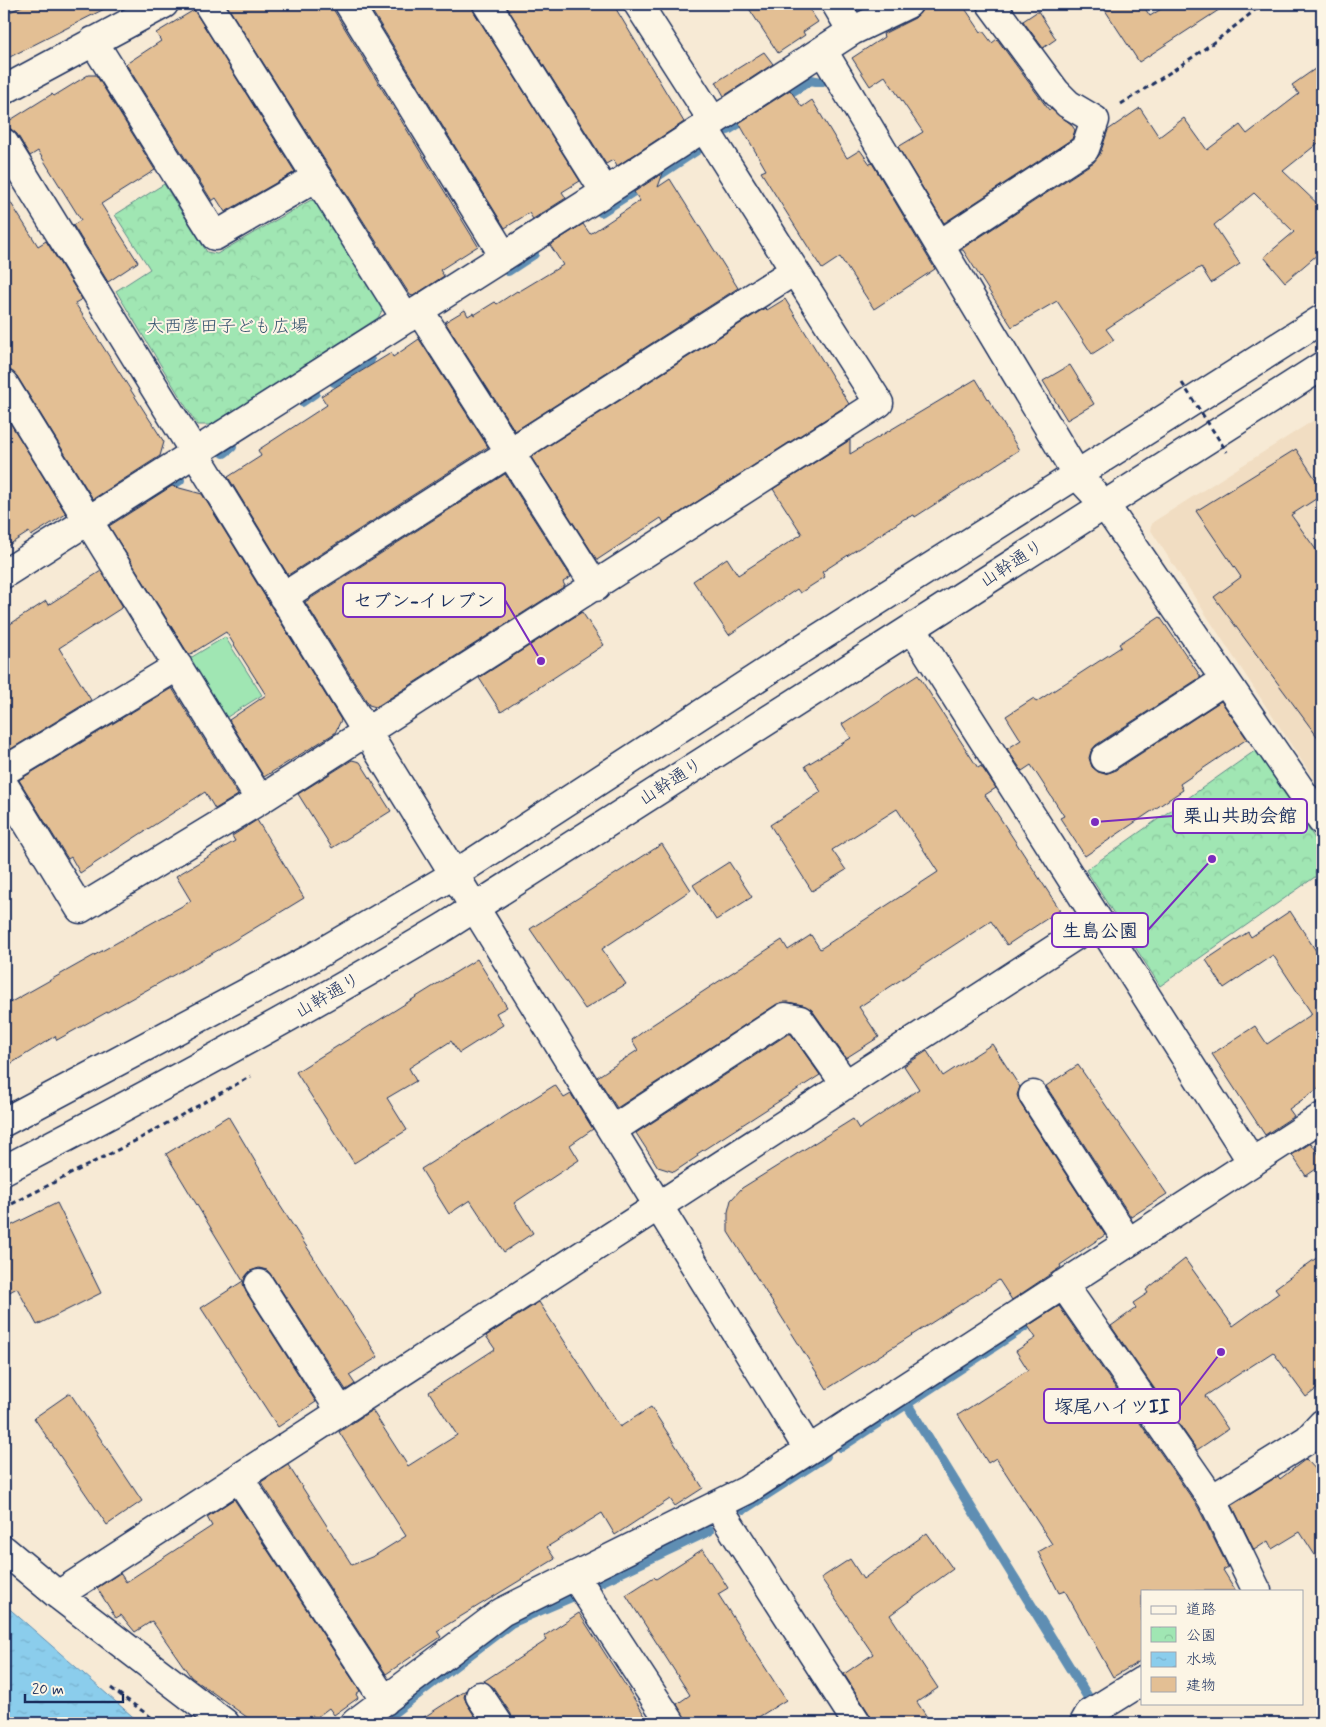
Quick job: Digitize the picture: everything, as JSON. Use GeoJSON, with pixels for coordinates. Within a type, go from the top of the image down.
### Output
{"type":"FeatureCollection","features":[{"type":"Feature","properties":{"kind":"street"},"geometry":{"type":"LineString","coordinates":[[4,90],[164,4]]}},
{"type":"Feature","properties":{"kind":"street"},"geometry":{"type":"LineString","coordinates":[[208,4],[317,177],[509,453],[596,586]]}},
{"type":"Feature","properties":{"kind":"street"},"geometry":{"type":"LineString","coordinates":[[349,4],[504,256]]}},
{"type":"Feature","properties":{"kind":"street"},"geometry":{"type":"LineString","coordinates":[[487,4],[605,192]]}},
{"type":"Feature","properties":{"kind":"street"},"geometry":{"type":"LineString","coordinates":[[4,784],[80,909],[260,800],[880,403],[794,271],[638,4]]}},
{"type":"Feature","properties":{"kind":"street"},"geometry":{"type":"LineString","coordinates":[[836,4],[852,30]]}},
{"type":"Feature","properties":{"kind":"street"},"geometry":{"type":"LineString","coordinates":[[4,574],[605,192],[852,30],[908,4]]}},
{"type":"Feature","properties":{"kind":"street"},"geometry":{"type":"LineString","coordinates":[[939,245],[1085,149],[1095,120],[1068,104],[1056,92],[992,4]]}},
{"type":"Feature","properties":{"kind":"street"},"geometry":{"type":"LineString","coordinates":[[93,41],[215,236],[317,177]]}},
{"type":"Feature","properties":{"kind":"street"},"geometry":{"type":"LineString","coordinates":[[823,50],[1077,475],[1105,505],[1322,821]]}},
{"type":"Feature","properties":{"kind":"street"},"geometry":{"type":"LineString","coordinates":[[4,143],[808,1449]]}},
{"type":"Feature","properties":{"kind":"street"},"geometry":{"type":"LineString","coordinates":[[283,598],[794,271]]}},
{"type":"Feature","properties":{"kind":"street"},"geometry":{"type":"LineString","coordinates":[[4,1122],[310,959],[455,874],[792,656],[1322,319]]}},
{"type":"Feature","properties":{"kind":"street","name":"山幹通り"},"geometry":{"type":"LineString","coordinates":[[4,1170],[322,1000],[475,907],[1322,366]]}},
{"type":"Feature","properties":{"kind":"street"},"geometry":{"type":"LineString","coordinates":[[4,384],[260,800]]}},
{"type":"Feature","properties":{"kind":"street"},"geometry":{"type":"LineString","coordinates":[[912,628],[1252,1162]]}},
{"type":"Feature","properties":{"kind":"street"},"geometry":{"type":"LineString","coordinates":[[4,772],[178,666]]}},
{"type":"Feature","properties":{"kind":"street"},"geometry":{"type":"LineString","coordinates":[[1105,758],[1225,680]]}},
{"type":"Feature","properties":{"kind":"street"},"geometry":{"type":"LineString","coordinates":[[58,1595],[1098,921]]}},
{"type":"Feature","properties":{"kind":"street"},"geometry":{"type":"LineString","coordinates":[[612,1130],[785,1017],[800,1020],[846,1085]]}},
{"type":"Feature","properties":{"kind":"street"},"geometry":{"type":"LineString","coordinates":[[1033,1095],[1128,1242]]}},
{"type":"Feature","properties":{"kind":"street"},"geometry":{"type":"LineString","coordinates":[[355,1723],[502,1612],[746,1490],[808,1449],[1068,1292],[1128,1242],[1322,1117]]}},
{"type":"Feature","properties":{"kind":"street"},"geometry":{"type":"LineString","coordinates":[[259,1284],[342,1412]]}},
{"type":"Feature","properties":{"kind":"street"},"geometry":{"type":"LineString","coordinates":[[1068,1292],[1212,1499],[1257,1590]]}},
{"type":"Feature","properties":{"kind":"street"},"geometry":{"type":"LineString","coordinates":[[1212,1499],[1320,1431]]}},
{"type":"Feature","properties":{"kind":"street"},"geometry":{"type":"LineString","coordinates":[[240,1478],[385,1701]]}},
{"type":"Feature","properties":{"kind":"street"},"geometry":{"type":"LineString","coordinates":[[717,1505],[857,1723]]}},
{"type":"Feature","properties":{"kind":"street"},"geometry":{"type":"LineString","coordinates":[[4,1550],[58,1595],[225,1723]]}},
{"type":"Feature","properties":{"kind":"street"},"geometry":{"type":"LineString","coordinates":[[575,1576],[671,1723]]}},
{"type":"Feature","properties":{"kind":"street"},"geometry":{"type":"LineString","coordinates":[[1084,1723],[1089,1714],[1141,1682]]}},
{"type":"Feature","properties":{"kind":"street"},"geometry":{"type":"LineString","coordinates":[[480,1696],[498,1723]]}},
{"type":"Feature","properties":{"kind":"path"},"geometry":{"type":"LineString","coordinates":[[1095,120],[1173,71],[1238,25],[1262,4]]}},
{"type":"Feature","properties":{"kind":"path"},"geometry":{"type":"LineString","coordinates":[[1182,383],[1227,452]]}},
{"type":"Feature","properties":{"kind":"path"},"geometry":{"type":"LineString","coordinates":[[111,1688],[159,1723]]}},
{"type":"Feature","properties":{"kind":"shaded area"},"geometry":{"type":"Polygon","coordinates":[[[1322,415],[1322,792],[1150,529],[1153,522],[1322,415]]]}},
{"type":"Feature","properties":{"kind":"green space","name":"大西彦田子ども広場"},"geometry":{"type":"Polygon","coordinates":[[[164,184],[207,252],[217,254],[311,200],[321,203],[385,305],[378,318],[211,425],[197,425],[116,291],[150,269],[115,215],[164,184]]]}},
{"type":"Feature","properties":{"kind":"green space"},"geometry":{"type":"Polygon","coordinates":[[[225,637],[262,695],[224,719],[187,660],[225,637]]]}},
{"type":"Feature","properties":{"kind":"green space"},"geometry":{"type":"Polygon","coordinates":[[[1256,750],[1322,849],[1322,872],[1160,986],[1086,870],[1256,750]]]}},
{"type":"Feature","properties":{"kind":"water"},"geometry":{"type":"Polygon","coordinates":[[[4,1604],[140,1723],[4,1723],[4,1604]]]}},
{"type":"Feature","properties":{"kind":"building"},"geometry":{"type":"Polygon","coordinates":[[[26,4],[114,4],[4,60],[4,15],[26,4]]]}},
{"type":"Feature","properties":{"kind":"building"},"geometry":{"type":"Polygon","coordinates":[[[226,4],[330,4],[478,246],[440,270],[444,276],[413,296],[410,295],[226,4]]]}},
{"type":"Feature","properties":{"kind":"building"},"geometry":{"type":"Polygon","coordinates":[[[384,4],[472,4],[474,12],[580,181],[562,192],[566,198],[533,219],[529,213],[505,228],[372,11],[384,4]]]}},
{"type":"Feature","properties":{"kind":"building"},"geometry":{"type":"Polygon","coordinates":[[[505,4],[613,4],[684,122],[617,166],[613,160],[606,164],[505,4]]]}},
{"type":"Feature","properties":{"kind":"building"},"geometry":{"type":"Polygon","coordinates":[[[746,4],[806,4],[818,22],[803,32],[805,35],[778,53],[746,4]]]}},
{"type":"Feature","properties":{"kind":"building"},"geometry":{"type":"Polygon","coordinates":[[[923,4],[962,4],[981,32],[983,31],[992,43],[997,39],[1049,110],[1051,109],[1071,124],[1075,130],[1072,139],[944,223],[898,147],[923,132],[885,76],[870,86],[852,58],[884,37],[883,34],[915,18],[921,12],[923,4]]]}},
{"type":"Feature","properties":{"kind":"building"},"geometry":{"type":"Polygon","coordinates":[[[1101,4],[1142,4],[1150,16],[1169,4],[1228,4],[1139,62],[1101,4]]]}},
{"type":"Feature","properties":{"kind":"building"},"geometry":{"type":"Polygon","coordinates":[[[194,10],[295,172],[225,212],[216,198],[212,201],[126,64],[161,41],[156,33],[194,10]]]}},
{"type":"Feature","properties":{"kind":"building"},"geometry":{"type":"Polygon","coordinates":[[[1038,11],[1056,39],[1043,48],[1023,21],[1038,11]]]}},
{"type":"Feature","properties":{"kind":"building"},"geometry":{"type":"Polygon","coordinates":[[[764,52],[773,64],[724,96],[716,82],[764,52]]]}},
{"type":"Feature","properties":{"kind":"building"},"geometry":{"type":"Polygon","coordinates":[[[1322,64],[1322,140],[1283,171],[1322,208],[1322,258],[1318,254],[1285,282],[1264,257],[1294,232],[1254,193],[1214,225],[1240,264],[1211,283],[1201,267],[1106,329],[1114,340],[1092,354],[1057,301],[1012,327],[963,250],[960,250],[1094,162],[1100,154],[1108,130],[1140,108],[1159,137],[1184,118],[1207,150],[1240,125],[1247,134],[1299,94],[1292,85],[1322,64]]]}},
{"type":"Feature","properties":{"kind":"building"},"geometry":{"type":"Polygon","coordinates":[[[88,75],[96,75],[155,170],[101,204],[138,262],[108,282],[73,225],[81,220],[38,151],[30,156],[17,134],[11,129],[4,127],[4,124],[52,94],[54,96],[88,75]]]}},
{"type":"Feature","properties":{"kind":"building"},"geometry":{"type":"Polygon","coordinates":[[[790,90],[802,107],[812,100],[847,158],[860,150],[870,164],[872,163],[935,269],[874,309],[840,257],[822,269],[761,172],[766,170],[739,123],[790,90]]]}},
{"type":"Feature","properties":{"kind":"building"},"geometry":{"type":"Polygon","coordinates":[[[663,173],[658,187],[670,179],[738,288],[515,431],[445,322],[465,310],[468,316],[473,313],[474,315],[495,302],[497,304],[563,265],[550,245],[583,224],[590,234],[640,201],[634,192],[663,173]]]}},
{"type":"Feature","properties":{"kind":"building"},"geometry":{"type":"Polygon","coordinates":[[[4,192],[38,246],[46,241],[82,299],[75,303],[164,442],[160,456],[93,499],[17,376],[8,369],[4,362],[4,192]]]}},
{"type":"Feature","properties":{"kind":"building"},"geometry":{"type":"Polygon","coordinates":[[[785,299],[849,404],[664,523],[661,518],[597,560],[531,457],[765,308],[767,310],[785,299]]]}},
{"type":"Feature","properties":{"kind":"building"},"geometry":{"type":"Polygon","coordinates":[[[419,339],[488,447],[288,575],[228,477],[261,456],[258,450],[327,405],[321,396],[391,353],[393,357],[419,339]]]}},
{"type":"Feature","properties":{"kind":"building"},"geometry":{"type":"Polygon","coordinates":[[[1070,365],[1094,404],[1067,420],[1043,381],[1070,365]]]}},
{"type":"Feature","properties":{"kind":"building"},"geometry":{"type":"Polygon","coordinates":[[[976,379],[1019,450],[915,517],[914,515],[904,519],[822,572],[825,577],[800,593],[797,589],[729,635],[693,581],[727,558],[738,575],[802,534],[773,489],[850,440],[850,454],[976,379]]]}},
{"type":"Feature","properties":{"kind":"building"},"geometry":{"type":"Polygon","coordinates":[[[4,413],[66,514],[31,536],[29,532],[4,548],[4,413]]]}},
{"type":"Feature","properties":{"kind":"building"},"geometry":{"type":"Polygon","coordinates":[[[1296,449],[1322,489],[1322,495],[1291,515],[1322,558],[1322,743],[1214,597],[1241,577],[1196,511],[1296,449]]]}},
{"type":"Feature","properties":{"kind":"building"},"geometry":{"type":"Polygon","coordinates":[[[505,474],[571,577],[563,582],[565,586],[376,707],[369,705],[305,602],[505,474]]]}},
{"type":"Feature","properties":{"kind":"building"},"geometry":{"type":"Polygon","coordinates":[[[172,486],[202,494],[341,720],[335,733],[264,777],[229,720],[266,695],[226,632],[189,655],[109,526],[172,486]]]}},
{"type":"Feature","properties":{"kind":"building"},"geometry":{"type":"Polygon","coordinates":[[[101,571],[123,607],[59,648],[91,700],[6,752],[4,748],[4,628],[46,601],[48,605],[101,571]]]}},
{"type":"Feature","properties":{"kind":"building"},"geometry":{"type":"Polygon","coordinates":[[[582,612],[604,645],[501,712],[479,678],[582,612]]]}},
{"type":"Feature","properties":{"kind":"building"},"geometry":{"type":"Polygon","coordinates":[[[1160,617],[1201,677],[1096,745],[1091,751],[1089,758],[1092,767],[1098,772],[1105,774],[1114,771],[1221,701],[1247,739],[1180,784],[1183,790],[1085,856],[1060,818],[1064,816],[1031,765],[1022,771],[1007,749],[1021,740],[1006,716],[1034,698],[1036,702],[1121,647],[1119,644],[1160,617]]]}},
{"type":"Feature","properties":{"kind":"building"},"geometry":{"type":"Polygon","coordinates":[[[918,675],[978,768],[981,766],[996,788],[985,795],[1060,910],[1007,945],[991,921],[859,1007],[879,1037],[846,1058],[812,1010],[803,1005],[788,1002],[777,1004],[617,1108],[597,1077],[638,1050],[632,1040],[652,1025],[782,940],[788,950],[811,935],[820,949],[938,872],[897,809],[832,850],[846,870],[812,891],[770,825],[821,792],[805,766],[851,738],[842,724],[918,675]]]}},
{"type":"Feature","properties":{"kind":"building"},"geometry":{"type":"Polygon","coordinates":[[[172,688],[238,795],[215,809],[205,792],[80,873],[71,857],[68,859],[19,780],[172,688]]]}},
{"type":"Feature","properties":{"kind":"building"},"geometry":{"type":"Polygon","coordinates":[[[352,760],[360,762],[391,811],[332,848],[298,794],[352,760]]]}},
{"type":"Feature","properties":{"kind":"building"},"geometry":{"type":"Polygon","coordinates":[[[257,820],[304,898],[222,948],[57,1040],[55,1036],[4,1068],[4,1006],[191,901],[176,876],[235,841],[232,836],[257,820]]]}},
{"type":"Feature","properties":{"kind":"building"},"geometry":{"type":"Polygon","coordinates":[[[662,844],[691,890],[602,949],[626,984],[585,1009],[530,929],[662,844]]]}},
{"type":"Feature","properties":{"kind":"building"},"geometry":{"type":"Polygon","coordinates":[[[729,862],[752,897],[716,920],[693,885],[729,862]]]}},
{"type":"Feature","properties":{"kind":"building"},"geometry":{"type":"Polygon","coordinates":[[[1290,911],[1322,960],[1322,1086],[1289,1109],[1294,1116],[1265,1135],[1212,1054],[1255,1026],[1267,1044],[1312,1014],[1273,955],[1224,988],[1206,960],[1248,932],[1251,937],[1290,911]]]}},
{"type":"Feature","properties":{"kind":"building"},"geometry":{"type":"Polygon","coordinates":[[[477,959],[507,1007],[496,1013],[503,1025],[459,1053],[451,1041],[409,1068],[416,1081],[387,1098],[407,1130],[354,1163],[296,1072],[477,959]]]}},
{"type":"Feature","properties":{"kind":"building"},"geometry":{"type":"Polygon","coordinates":[[[788,1034],[791,1034],[820,1075],[697,1154],[698,1156],[674,1172],[658,1167],[636,1133],[788,1034]]]}},
{"type":"Feature","properties":{"kind":"building"},"geometry":{"type":"Polygon","coordinates":[[[992,1044],[1020,1087],[1017,1095],[1020,1103],[1105,1235],[1012,1300],[999,1280],[827,1389],[728,1232],[728,1212],[731,1200],[742,1188],[853,1119],[859,1129],[919,1089],[904,1066],[927,1051],[943,1076],[992,1044]]]}},
{"type":"Feature","properties":{"kind":"building"},"geometry":{"type":"Polygon","coordinates":[[[1078,1065],[1167,1194],[1131,1217],[1046,1086],[1078,1065]]]}},
{"type":"Feature","properties":{"kind":"building"},"geometry":{"type":"Polygon","coordinates":[[[555,1085],[564,1098],[571,1094],[593,1129],[570,1145],[579,1160],[514,1203],[533,1233],[504,1252],[470,1200],[449,1214],[421,1169],[555,1085]]]}},
{"type":"Feature","properties":{"kind":"building"},"geometry":{"type":"Polygon","coordinates":[[[228,1116],[279,1204],[378,1357],[349,1375],[355,1384],[346,1390],[272,1276],[267,1270],[259,1268],[250,1271],[245,1277],[243,1284],[246,1292],[316,1402],[278,1427],[201,1308],[243,1281],[166,1154],[228,1116]]]}},
{"type":"Feature","properties":{"kind":"building"},"geometry":{"type":"Polygon","coordinates":[[[1311,1143],[1322,1159],[1322,1165],[1306,1176],[1292,1155],[1311,1143]]]}},
{"type":"Feature","properties":{"kind":"building"},"geometry":{"type":"Polygon","coordinates":[[[57,1203],[101,1293],[37,1325],[17,1288],[4,1295],[4,1229],[57,1203]]]}},
{"type":"Feature","properties":{"kind":"building"},"geometry":{"type":"Polygon","coordinates":[[[1322,1254],[1322,1385],[1306,1397],[1273,1352],[1205,1396],[1228,1429],[1197,1450],[1111,1326],[1136,1308],[1133,1303],[1148,1293],[1146,1290],[1185,1259],[1233,1326],[1279,1293],[1275,1288],[1322,1254]]]}},
{"type":"Feature","properties":{"kind":"building"},"geometry":{"type":"Polygon","coordinates":[[[539,1302],[620,1427],[651,1407],[703,1488],[675,1506],[670,1499],[615,1535],[602,1513],[547,1547],[555,1559],[437,1631],[441,1637],[386,1674],[261,1482],[288,1465],[352,1565],[374,1556],[406,1536],[339,1432],[372,1410],[408,1466],[457,1435],[429,1392],[495,1349],[486,1336],[539,1302]]]}},
{"type":"Feature","properties":{"kind":"building"},"geometry":{"type":"Polygon","coordinates":[[[1059,1306],[1198,1507],[1228,1567],[1223,1570],[1235,1590],[1141,1590],[1141,1661],[1113,1677],[1065,1591],[1059,1593],[1038,1552],[1052,1544],[996,1458],[988,1463],[958,1415],[1028,1370],[1016,1351],[1036,1338],[1028,1326],[1059,1306]]]}},
{"type":"Feature","properties":{"kind":"building"},"geometry":{"type":"Polygon","coordinates":[[[70,1393],[142,1501],[107,1525],[34,1418],[70,1393]]]}},
{"type":"Feature","properties":{"kind":"building"},"geometry":{"type":"Polygon","coordinates":[[[1306,1459],[1322,1476],[1322,1566],[1300,1532],[1272,1549],[1268,1541],[1254,1550],[1232,1505],[1278,1476],[1280,1479],[1306,1459]]]}},
{"type":"Feature","properties":{"kind":"building"},"geometry":{"type":"Polygon","coordinates":[[[234,1499],[360,1691],[356,1694],[358,1698],[334,1715],[329,1708],[317,1717],[312,1716],[307,1723],[255,1723],[191,1677],[152,1621],[135,1632],[121,1615],[116,1618],[97,1588],[120,1573],[126,1582],[212,1526],[207,1517],[234,1499]]]}},
{"type":"Feature","properties":{"kind":"building"},"geometry":{"type":"Polygon","coordinates":[[[927,1533],[953,1569],[890,1615],[938,1688],[917,1702],[931,1723],[872,1723],[870,1715],[844,1674],[873,1654],[821,1578],[850,1559],[863,1579],[927,1533]]]}},
{"type":"Feature","properties":{"kind":"building"},"geometry":{"type":"Polygon","coordinates":[[[703,1549],[728,1588],[718,1594],[786,1700],[749,1723],[686,1723],[677,1704],[690,1695],[626,1595],[654,1577],[656,1579],[703,1549]]]}},
{"type":"Feature","properties":{"kind":"building"},"geometry":{"type":"Polygon","coordinates":[[[579,1613],[649,1722],[651,1721],[652,1723],[513,1723],[511,1714],[493,1687],[484,1681],[547,1640],[544,1636],[579,1613]]]}},
{"type":"Feature","properties":{"kind":"building"},"geometry":{"type":"Polygon","coordinates":[[[466,1690],[464,1697],[479,1723],[415,1723],[466,1690]]]}},
{"type":"Feature","properties":{"kind":"waterway"},"geometry":{"type":"LineString","coordinates":[[783,97],[811,80],[821,82]]}},
{"type":"Feature","properties":{"kind":"waterway"},"geometry":{"type":"LineString","coordinates":[[728,130],[751,116]]}},
{"type":"Feature","properties":{"kind":"waterway"},"geometry":{"type":"LineString","coordinates":[[659,175],[700,148]]}},
{"type":"Feature","properties":{"kind":"waterway"},"geometry":{"type":"LineString","coordinates":[[601,212],[634,191]]}},
{"type":"Feature","properties":{"kind":"waterway"},"geometry":{"type":"LineString","coordinates":[[508,271],[534,254]]}},
{"type":"Feature","properties":{"kind":"waterway"},"geometry":{"type":"LineString","coordinates":[[334,382],[370,360]]}},
{"type":"Feature","properties":{"kind":"waterway"},"geometry":{"type":"LineString","coordinates":[[302,402],[315,393]]}},
{"type":"Feature","properties":{"kind":"waterway"},"geometry":{"type":"LineString","coordinates":[[224,453],[232,447]]}},
{"type":"Feature","properties":{"kind":"waterway"},"geometry":{"type":"LineString","coordinates":[[154,497],[180,480]]}},
{"type":"Feature","properties":{"kind":"waterway"},"geometry":{"type":"LineString","coordinates":[[841,1447],[1071,1296]]}},
{"type":"Feature","properties":{"kind":"waterway"},"geometry":{"type":"LineString","coordinates":[[907,1404],[1091,1702]]}},
{"type":"Feature","properties":{"kind":"waterway"},"geometry":{"type":"LineString","coordinates":[[744,1509],[826,1456]]}},
{"type":"Feature","properties":{"kind":"waterway"},"geometry":{"type":"LineString","coordinates":[[594,1585],[709,1531]]}},
{"type":"Feature","properties":{"kind":"waterway"},"geometry":{"type":"LineString","coordinates":[[380,1723],[511,1623],[574,1596]]}},
{"type":"Feature","properties":{"kind":"place","name":"セブン-イレブン"},"geometry":{"type":"Point","coordinates":[541,661]}},
{"type":"Feature","properties":{"kind":"place","name":"栗山共助会館"},"geometry":{"type":"Point","coordinates":[1095,822]}},
{"type":"Feature","properties":{"kind":"place","name":"生島公園"},"geometry":{"type":"Point","coordinates":[1212,859]}},
{"type":"Feature","properties":{"kind":"place","name":"塚尾ハイツII"},"geometry":{"type":"Point","coordinates":[1221,1352]}}]}
